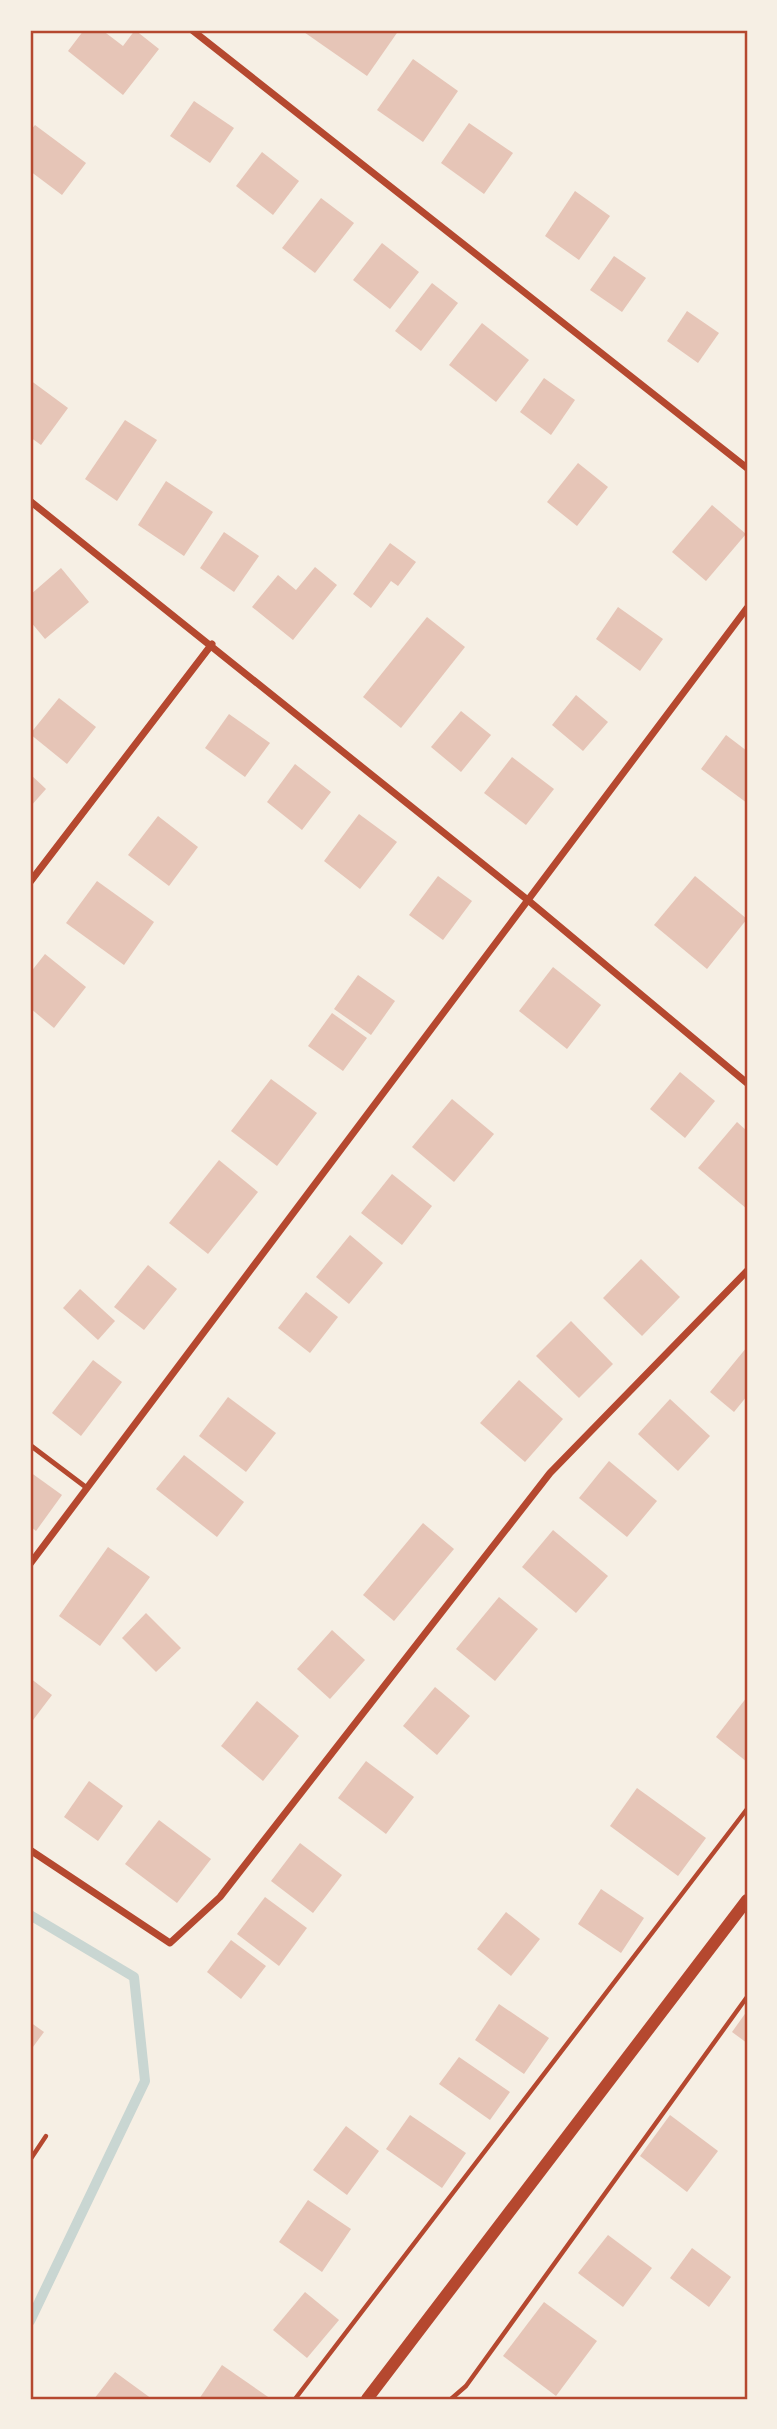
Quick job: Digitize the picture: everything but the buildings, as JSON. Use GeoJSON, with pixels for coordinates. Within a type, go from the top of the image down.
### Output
{"type":"FeatureCollection","features":[{"type":"Feature","properties":{"kind":"street"},"geometry":{"type":"LineString","coordinates":[[192,30],[747,468]]}},
{"type":"Feature","properties":{"kind":"street"},"geometry":{"type":"LineString","coordinates":[[30,501],[212,644],[529,901],[747,1083]]}},
{"type":"Feature","properties":{"kind":"street"},"geometry":{"type":"LineString","coordinates":[[30,1564],[747,608]]}},
{"type":"Feature","properties":{"kind":"street"},"geometry":{"type":"LineString","coordinates":[[30,882],[212,644]]}},
{"type":"Feature","properties":{"kind":"street"},"geometry":{"type":"LineString","coordinates":[[30,1850],[170,1943],[220,1897],[550,1473],[747,1271]]}},
{"type":"Feature","properties":{"kind":"street"},"geometry":{"type":"LineString","coordinates":[[367,2399],[747,1900]]}},
{"type":"Feature","properties":{"kind":"lane"},"geometry":{"type":"LineString","coordinates":[[30,1444],[87,1488]]}},
{"type":"Feature","properties":{"kind":"path"},"geometry":{"type":"LineString","coordinates":[[295,2399],[747,1809]]}},
{"type":"Feature","properties":{"kind":"path"},"geometry":{"type":"LineString","coordinates":[[451,2399],[466,2386],[747,1997]]}},
{"type":"Feature","properties":{"kind":"path"},"geometry":{"type":"LineString","coordinates":[[30,2160],[46,2136]]}},
{"type":"Feature","properties":{"kind":"waterway"},"geometry":{"type":"LineString","coordinates":[[30,1915],[134,1977],[145,2081],[30,2321]]}}]}
